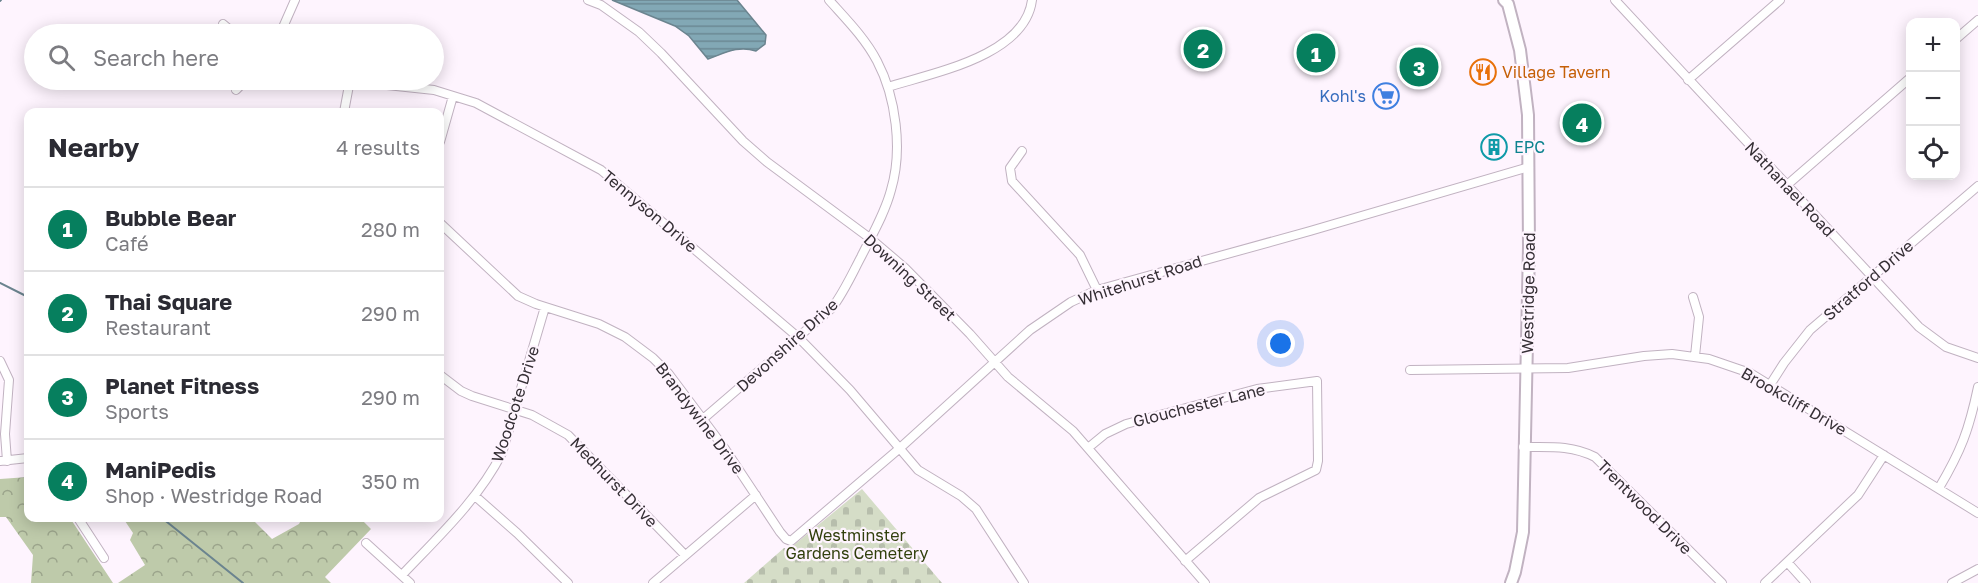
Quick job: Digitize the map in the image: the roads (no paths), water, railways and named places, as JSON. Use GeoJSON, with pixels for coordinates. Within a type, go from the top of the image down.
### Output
{"type":"FeatureCollection","features":[{"type":"Feature","properties":{"kind":"main road","name":"Westridge Road"},"geometry":{"type":"LineString","coordinates":[[1507,1],[1520,50],[1526,87],[1529,167],[1527,370],[1522,532],[1511,583]]}},
{"type":"Feature","properties":{"kind":"street"},"geometry":{"type":"LineString","coordinates":[[284,24],[295,0]]}},
{"type":"Feature","properties":{"kind":"street","name":"Downing Street"},"geometry":{"type":"LineString","coordinates":[[588,0],[601,5],[639,32],[662,53],[743,141],[767,162],[870,238],[905,268],[1019,388],[1061,420],[1088,448],[1205,583]]}},
{"type":"Feature","properties":{"kind":"street","name":"Devonshire Drive"},"geometry":{"type":"LineString","coordinates":[[703,419],[832,308],[841,296],[870,238],[891,190],[895,170],[895,127],[888,87],[877,61],[862,38],[829,0]]}},
{"type":"Feature","properties":{"kind":"street"},"geometry":{"type":"LineString","coordinates":[[888,87],[967,62],[996,48],[1022,25],[1031,8],[1032,0]]}},
{"type":"Feature","properties":{"kind":"street","name":"Nathanael Road"},"geometry":{"type":"LineString","coordinates":[[1615,0],[1919,327],[1946,347],[1978,358]]}},
{"type":"Feature","properties":{"kind":"street"},"geometry":{"type":"LineString","coordinates":[[1688,80],[1780,0]]}},
{"type":"Feature","properties":{"kind":"street"},"geometry":{"type":"LineString","coordinates":[[1960,36],[1978,20]]}},
{"type":"Feature","properties":{"kind":"street"},"geometry":{"type":"LineString","coordinates":[[1787,185],[1906,82]]}},
{"type":"Feature","properties":{"kind":"street"},"geometry":{"type":"LineString","coordinates":[[345,108],[348,90]]}},
{"type":"Feature","properties":{"kind":"street","name":"Tennyson Drive"},"geometry":{"type":"LineString","coordinates":[[434,90],[476,103],[600,170],[799,338],[850,390],[918,470],[961,496],[976,509],[1024,583]]}},
{"type":"Feature","properties":{"kind":"street"},"geometry":{"type":"LineString","coordinates":[[444,128],[453,96]]}},
{"type":"Feature","properties":{"kind":"street"},"geometry":{"type":"LineString","coordinates":[[1022,151],[1010,168],[1012,181],[1080,255],[1097,290]]}},
{"type":"Feature","properties":{"kind":"street","name":"Whitehurst Road"},"geometry":{"type":"LineString","coordinates":[[791,541],[1053,313],[1097,290],[1529,167]]}},
{"type":"Feature","properties":{"kind":"street","name":"Stratford Drive"},"geometry":{"type":"LineString","coordinates":[[1770,385],[1810,330],[1978,186]]}},
{"type":"Feature","properties":{"kind":"street","name":"Brandywine Drive"},"geometry":{"type":"LineString","coordinates":[[444,228],[512,291],[529,301],[599,324],[644,350],[668,373],[703,419],[780,532],[791,541]]}},
{"type":"Feature","properties":{"kind":"street"},"geometry":{"type":"LineString","coordinates":[[1692,297],[1700,317],[1695,356]]}},
{"type":"Feature","properties":{"kind":"street","name":"Woodcote Drive"},"geometry":{"type":"LineString","coordinates":[[402,575],[475,496],[493,472],[502,453],[545,307]]}},
{"type":"Feature","properties":{"kind":"street","name":"Brookcliff Drive"},"geometry":{"type":"LineString","coordinates":[[1410,370],[1568,368],[1672,354],[1695,356],[1729,364],[1750,373],[1978,513]]}},
{"type":"Feature","properties":{"kind":"street"},"geometry":{"type":"LineString","coordinates":[[0,361],[9,380],[4,461],[24,458]]}},
{"type":"Feature","properties":{"kind":"street","name":"Medhurst Drive"},"geometry":{"type":"LineString","coordinates":[[444,378],[461,391],[544,420],[568,435],[685,555]]}},
{"type":"Feature","properties":{"kind":"street","name":"Glouchester Lane"},"geometry":{"type":"LineString","coordinates":[[1088,448],[1105,434],[1126,424],[1257,390],[1317,381],[1318,461],[1316,470],[1258,498],[1185,561]]}},
{"type":"Feature","properties":{"kind":"street"},"geometry":{"type":"LineString","coordinates":[[1938,488],[1964,442],[1978,387]]}},
{"type":"Feature","properties":{"kind":"street","name":"Trentwood Drive"},"geometry":{"type":"LineString","coordinates":[[1523,447],[1576,449],[1595,457],[1722,583]]}},
{"type":"Feature","properties":{"kind":"street"},"geometry":{"type":"LineString","coordinates":[[1765,583],[1858,495],[1884,455]]}},
{"type":"Feature","properties":{"kind":"street"},"geometry":{"type":"LineString","coordinates":[[653,583],[756,495]]}},
{"type":"Feature","properties":{"kind":"street"},"geometry":{"type":"LineString","coordinates":[[475,496],[568,583]]}},
{"type":"Feature","properties":{"kind":"street"},"geometry":{"type":"LineString","coordinates":[[81,522],[104,558]]}},
{"type":"Feature","properties":{"kind":"street"},"geometry":{"type":"LineString","coordinates":[[366,543],[410,583]]}},
{"type":"Feature","properties":{"kind":"street"},"geometry":{"type":"LineString","coordinates":[[1788,563],[1806,583]]}},
{"type":"Feature","properties":{"kind":"street"},"geometry":{"type":"LineString","coordinates":[[1952,583],[1978,569]]}},
{"type":"Feature","properties":{"kind":"water"},"geometry":{"type":"Polygon","coordinates":[[[612,0],[737,0],[766,35],[765,44],[756,51],[737,49],[708,59],[689,36],[675,26],[612,0]]]}},
{"type":"Feature","properties":{"kind":"waterway"},"geometry":{"type":"LineString","coordinates":[[0,283],[24,295]]}},
{"type":"Feature","properties":{"kind":"waterway"},"geometry":{"type":"LineString","coordinates":[[167,522],[243,583]]}},
{"type":"Feature","properties":{"kind":"place","name":"Thai Square"},"geometry":{"type":"Point","coordinates":[1203,49]}},
{"type":"Feature","properties":{"kind":"place","name":"Bubble Bear"},"geometry":{"type":"Point","coordinates":[1316,53]}},
{"type":"Feature","properties":{"kind":"place","name":"Planet Fitness"},"geometry":{"type":"Point","coordinates":[1419,67]}},
{"type":"Feature","properties":{"kind":"place","name":"Village Tavern"},"geometry":{"type":"Point","coordinates":[1483,72]}},
{"type":"Feature","properties":{"kind":"place","name":"Kohl's"},"geometry":{"type":"Point","coordinates":[1386,96]}},
{"type":"Feature","properties":{"kind":"place","name":"ManiPedis"},"geometry":{"type":"Point","coordinates":[1582,123]}},
{"type":"Feature","properties":{"kind":"place","name":"EPC"},"geometry":{"type":"Point","coordinates":[1494,147]}},
{"type":"Feature","properties":{"kind":"park label","name":"Westminster Gardens Cemetery"},"geometry":{"type":"Point","coordinates":[857,544]}}]}
